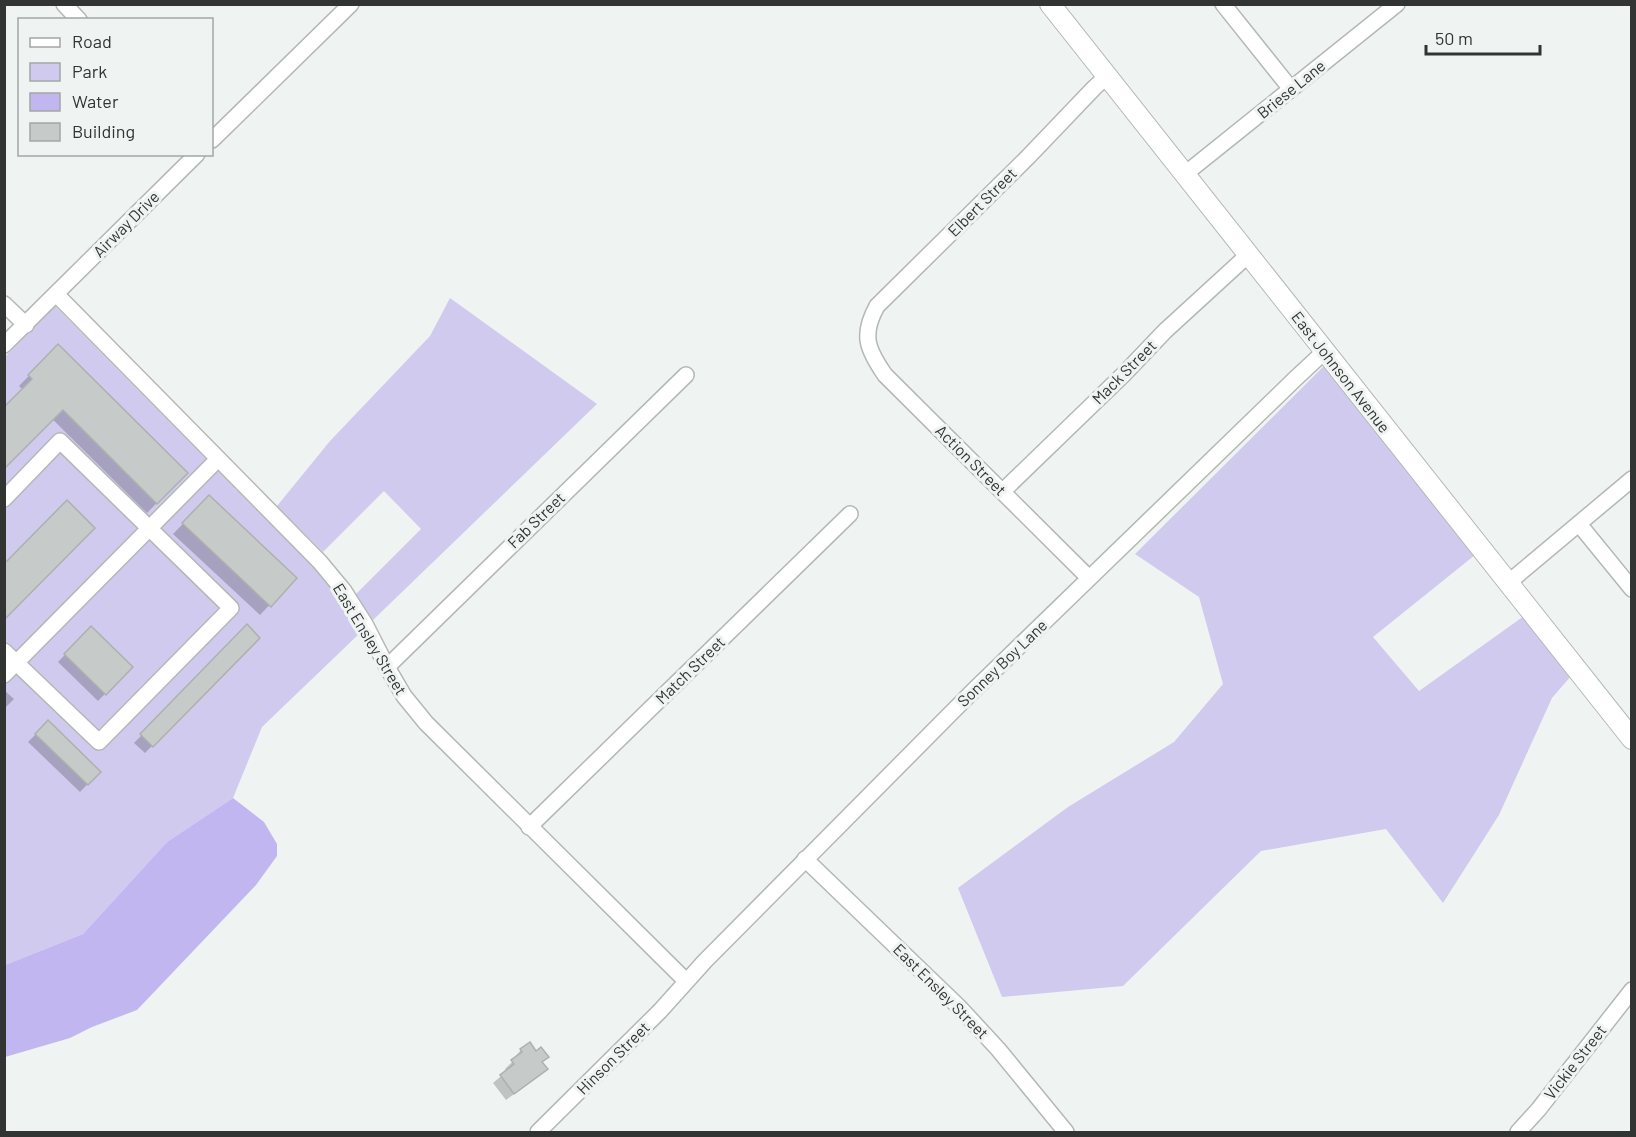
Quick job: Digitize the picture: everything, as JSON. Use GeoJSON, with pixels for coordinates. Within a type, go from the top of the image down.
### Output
{"type":"FeatureCollection","features":[{"type":"Feature","properties":{"kind":"main road","name":"East Johnson Avenue"},"geometry":{"type":"LineString","coordinates":[[1050,4],[1508,583],[1628,729]]}},
{"type":"Feature","properties":{"kind":"street"},"geometry":{"type":"LineString","coordinates":[[64,4],[77,18]]}},
{"type":"Feature","properties":{"kind":"street"},"geometry":{"type":"LineString","coordinates":[[213,139],[351,4]]}},
{"type":"Feature","properties":{"kind":"street"},"geometry":{"type":"LineString","coordinates":[[1223,4],[1291,89]]}},
{"type":"Feature","properties":{"kind":"street","name":"Briese Lane"},"geometry":{"type":"LineString","coordinates":[[1185,174],[1397,4]]}},
{"type":"Feature","properties":{"kind":"street","name":"Elbert Street"},"geometry":{"type":"LineString","coordinates":[[868,334],[869,320],[877,306],[1107,76]]}},
{"type":"Feature","properties":{"kind":"street","name":"Airway Drive"},"geometry":{"type":"LineString","coordinates":[[26,325],[195,156]]}},
{"type":"Feature","properties":{"kind":"street","name":"Mack Street"},"geometry":{"type":"LineString","coordinates":[[1003,492],[1166,330],[1248,255]]}},
{"type":"Feature","properties":{"kind":"street","name":"East Ensley Street"},"geometry":{"type":"LineString","coordinates":[[56,294],[320,562],[344,591],[365,624],[404,696],[426,723],[686,981]]}},
{"type":"Feature","properties":{"kind":"street"},"geometry":{"type":"LineString","coordinates":[[4,304],[26,325],[4,345]]}},
{"type":"Feature","properties":{"kind":"street","name":"Action Street"},"geometry":{"type":"LineString","coordinates":[[868,334],[868,343],[873,358],[885,375],[1089,578]]}},
{"type":"Feature","properties":{"kind":"street","name":"Sonney Boy Lane"},"geometry":{"type":"LineString","coordinates":[[686,981],[973,691],[1325,351]]}},
{"type":"Feature","properties":{"kind":"street","name":"Fab Street"},"geometry":{"type":"LineString","coordinates":[[387,667],[686,375]]}},
{"type":"Feature","properties":{"kind":"street"},"geometry":{"type":"LineString","coordinates":[[4,499],[60,441],[231,608],[99,742],[4,651]]}},
{"type":"Feature","properties":{"kind":"street"},"geometry":{"type":"LineString","coordinates":[[4,675],[218,459]]}},
{"type":"Feature","properties":{"kind":"street"},"geometry":{"type":"LineString","coordinates":[[1508,583],[1632,479]]}},
{"type":"Feature","properties":{"kind":"street","name":"Match Street"},"geometry":{"type":"LineString","coordinates":[[529,827],[850,514]]}},
{"type":"Feature","properties":{"kind":"street"},"geometry":{"type":"LineString","coordinates":[[1578,524],[1632,589]]}},
{"type":"Feature","properties":{"kind":"street","name":"East Ensley Street"},"geometry":{"type":"LineString","coordinates":[[805,859],[960,1008],[998,1049],[1066,1132]]}},
{"type":"Feature","properties":{"kind":"street","name":"Hinson Street"},"geometry":{"type":"LineString","coordinates":[[538,1132],[660,1011],[686,981]]}},
{"type":"Feature","properties":{"kind":"street","name":"Vickie Street"},"geometry":{"type":"LineString","coordinates":[[1518,1132],[1538,1110],[1632,990]]}},
{"type":"Feature","properties":{"kind":"green space"},"geometry":{"type":"Polygon","coordinates":[[[450,298],[597,404],[373,620],[356,594],[421,529],[384,491],[323,552],[277,506],[330,441],[430,336],[450,298]]]}},
{"type":"Feature","properties":{"kind":"green space"},"geometry":{"type":"Polygon","coordinates":[[[55,306],[314,568],[337,596],[360,633],[262,727],[233,798],[167,842],[83,934],[5,965],[5,357],[55,306]]]}},
{"type":"Feature","properties":{"kind":"green space"},"geometry":{"type":"Polygon","coordinates":[[[1325,365],[1475,555],[1373,637],[1419,691],[1524,616],[1571,676],[1552,698],[1499,815],[1443,903],[1386,829],[1261,851],[1123,986],[1002,997],[958,888],[1068,807],[1174,742],[1223,684],[1199,597],[1135,554],[1325,365]]]}},
{"type":"Feature","properties":{"kind":"water"},"geometry":{"type":"Polygon","coordinates":[[[233,798],[264,822],[277,844],[277,856],[256,885],[137,1010],[70,1038],[5,1057],[5,965],[83,934],[167,842],[233,798]]]}},
{"type":"Feature","properties":{"kind":"building"},"geometry":{"type":"Polygon","coordinates":[[[58,344],[188,473],[157,504],[63,410],[4,469],[4,407],[32,379],[28,375],[58,344]]]}},
{"type":"Feature","properties":{"kind":"building"},"geometry":{"type":"Polygon","coordinates":[[[209,495],[297,578],[271,607],[182,523],[209,495]]]}},
{"type":"Feature","properties":{"kind":"building"},"geometry":{"type":"Polygon","coordinates":[[[67,500],[95,528],[4,620],[4,564],[67,500]]]}},
{"type":"Feature","properties":{"kind":"building"},"geometry":{"type":"Polygon","coordinates":[[[247,624],[260,638],[153,747],[140,734],[247,624]]]}},
{"type":"Feature","properties":{"kind":"building"},"geometry":{"type":"Polygon","coordinates":[[[91,626],[133,667],[106,695],[64,654],[91,626]]]}},
{"type":"Feature","properties":{"kind":"building"},"geometry":{"type":"Polygon","coordinates":[[[48,720],[101,772],[88,785],[35,734],[48,720]]]}},
{"type":"Feature","properties":{"kind":"building"},"geometry":{"type":"Polygon","coordinates":[[[530,1042],[536,1051],[541,1047],[549,1057],[542,1062],[548,1069],[514,1094],[500,1075],[514,1064],[511,1060],[530,1042]]]}}]}
